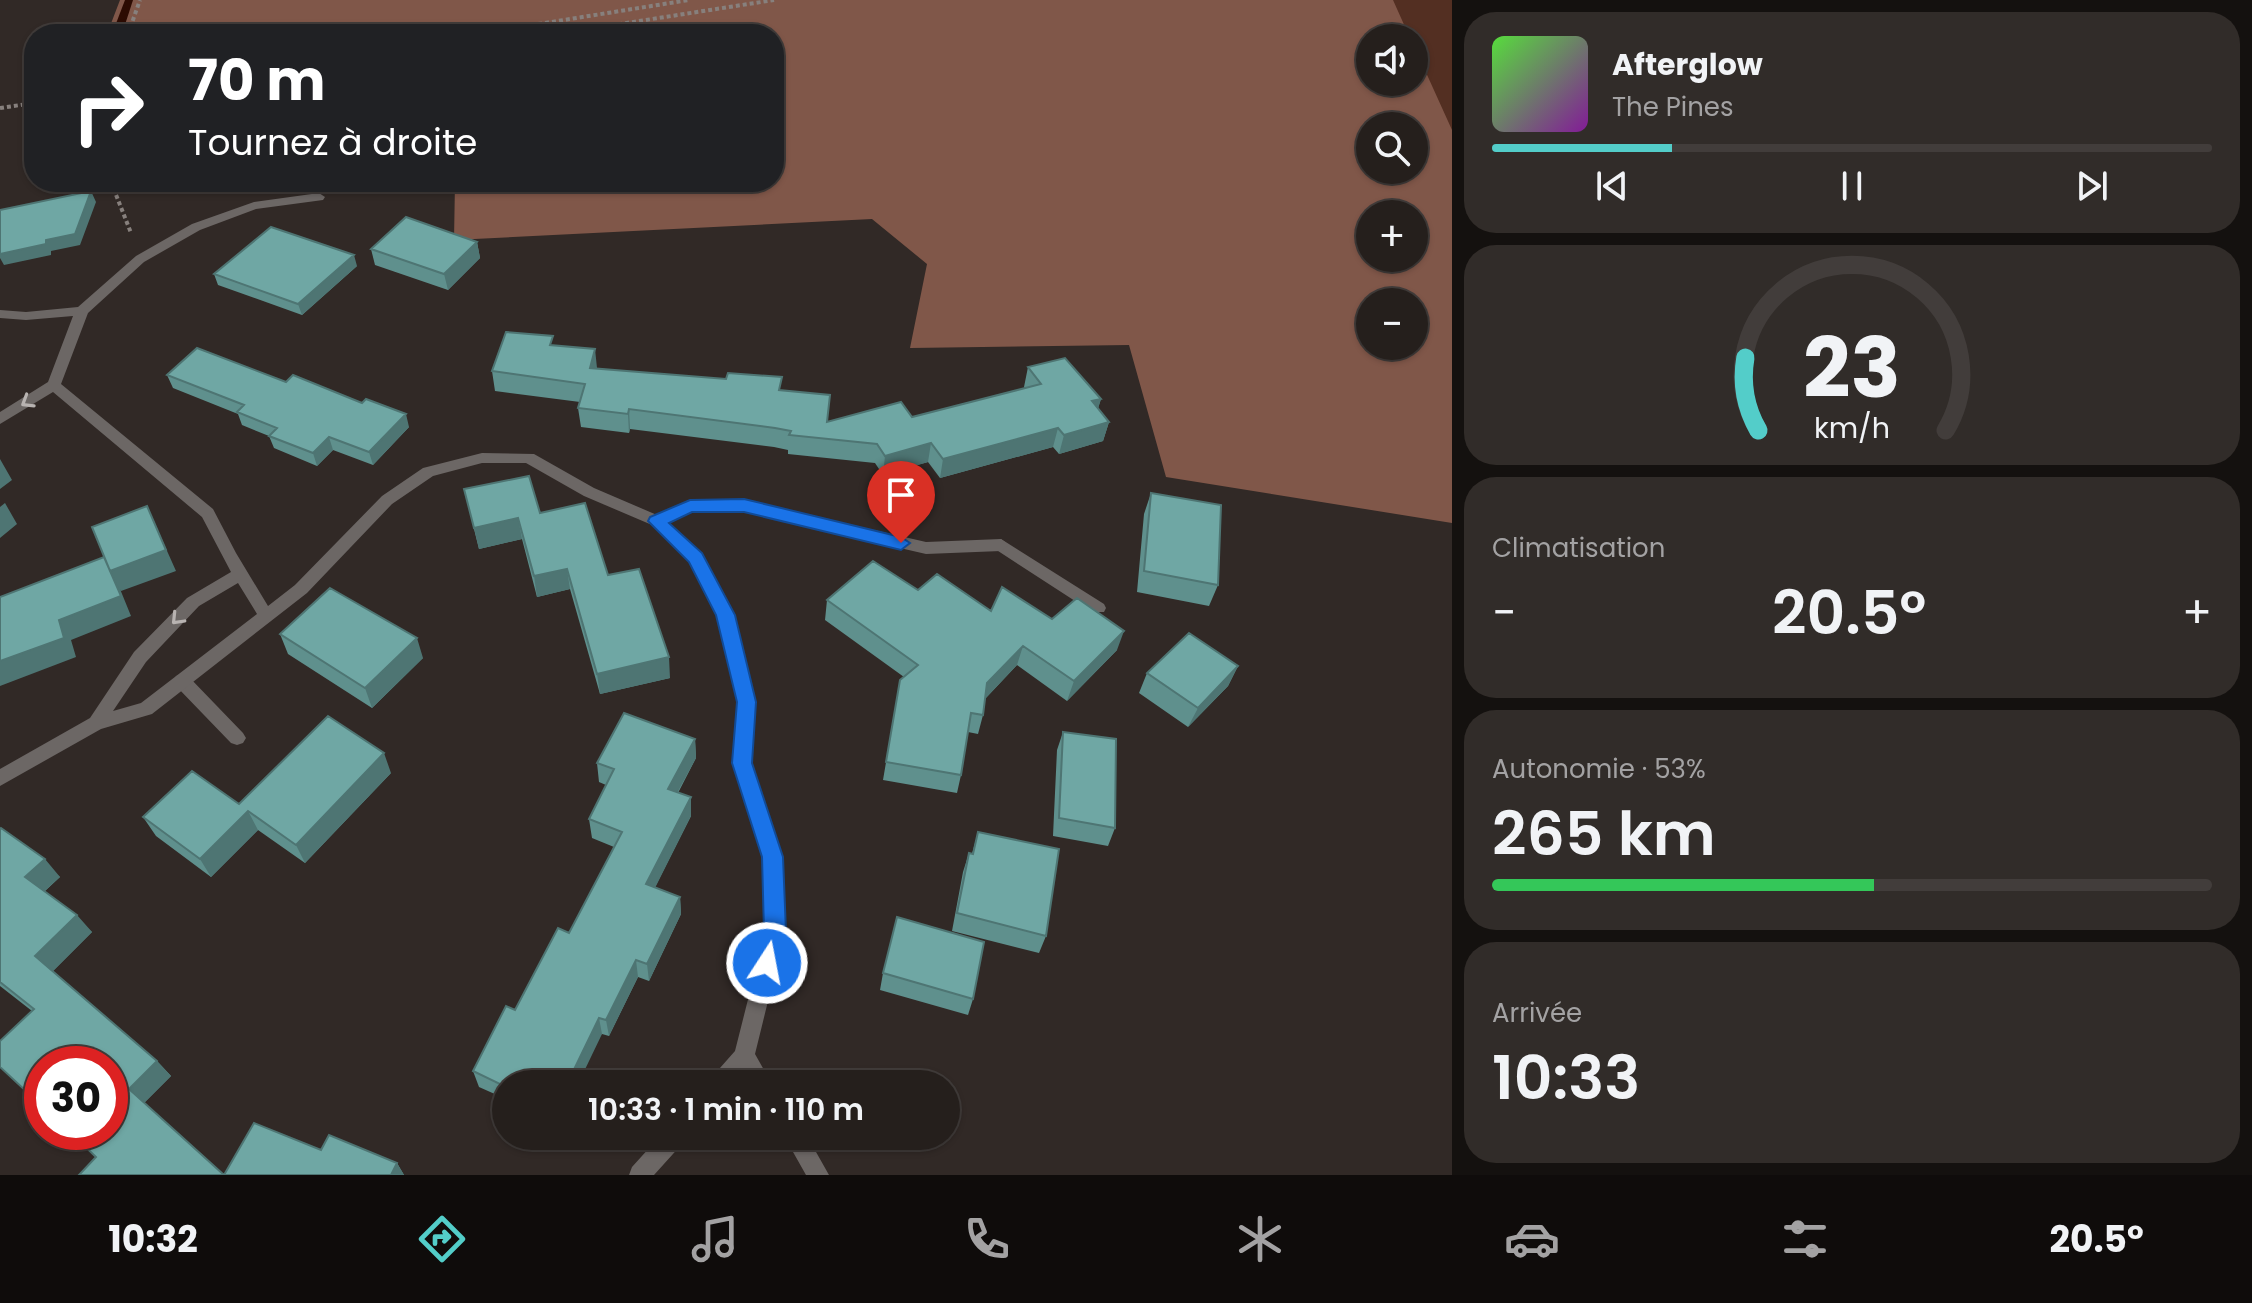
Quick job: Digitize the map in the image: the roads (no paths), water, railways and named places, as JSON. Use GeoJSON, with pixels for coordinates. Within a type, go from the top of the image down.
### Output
{"type":"FeatureCollection","features":[{"type":"Feature","properties":{"kind":"street"},"geometry":{"type":"LineString","coordinates":[[0,419],[54,385],[82,311],[140,259],[196,227],[254,206],[319,197]]}},
{"type":"Feature","properties":{"kind":"street"},"geometry":{"type":"LineString","coordinates":[[0,314],[26,316],[82,311]]}},
{"type":"Feature","properties":{"kind":"street"},"geometry":{"type":"LineString","coordinates":[[54,385],[208,513],[266,616]]}},
{"type":"Feature","properties":{"kind":"street"},"geometry":{"type":"LineString","coordinates":[[0,778],[96,723],[146,709],[301,589],[387,500],[428,472],[482,458],[529,458],[589,492],[657,521],[696,558],[725,615],[747,702],[742,763],[772,857],[775,932],[744,1056],[732,1070]]}},
{"type":"Feature","properties":{"kind":"street"},"geometry":{"type":"LineString","coordinates":[[657,521],[690,506],[744,506],[926,548],[1001,545],[1098,608]]}},
{"type":"Feature","properties":{"kind":"street"},"geometry":{"type":"LineString","coordinates":[[96,723],[140,657],[193,602],[240,574]]}},
{"type":"Feature","properties":{"kind":"street"},"geometry":{"type":"LineString","coordinates":[[182,681],[237,738]]}},
{"type":"Feature","properties":{"kind":"street"},"geometry":{"type":"LineString","coordinates":[[744,1056],[753,1070]]}},
{"type":"Feature","properties":{"kind":"street"},"geometry":{"type":"LineString","coordinates":[[640,1175],[662,1150]]}},
{"type":"Feature","properties":{"kind":"street"},"geometry":{"type":"LineString","coordinates":[[803,1150],[818,1175]]}},
{"type":"Feature","properties":{"kind":"waterway"},"geometry":{"type":"LineString","coordinates":[[121,24],[129,0]]}}]}
